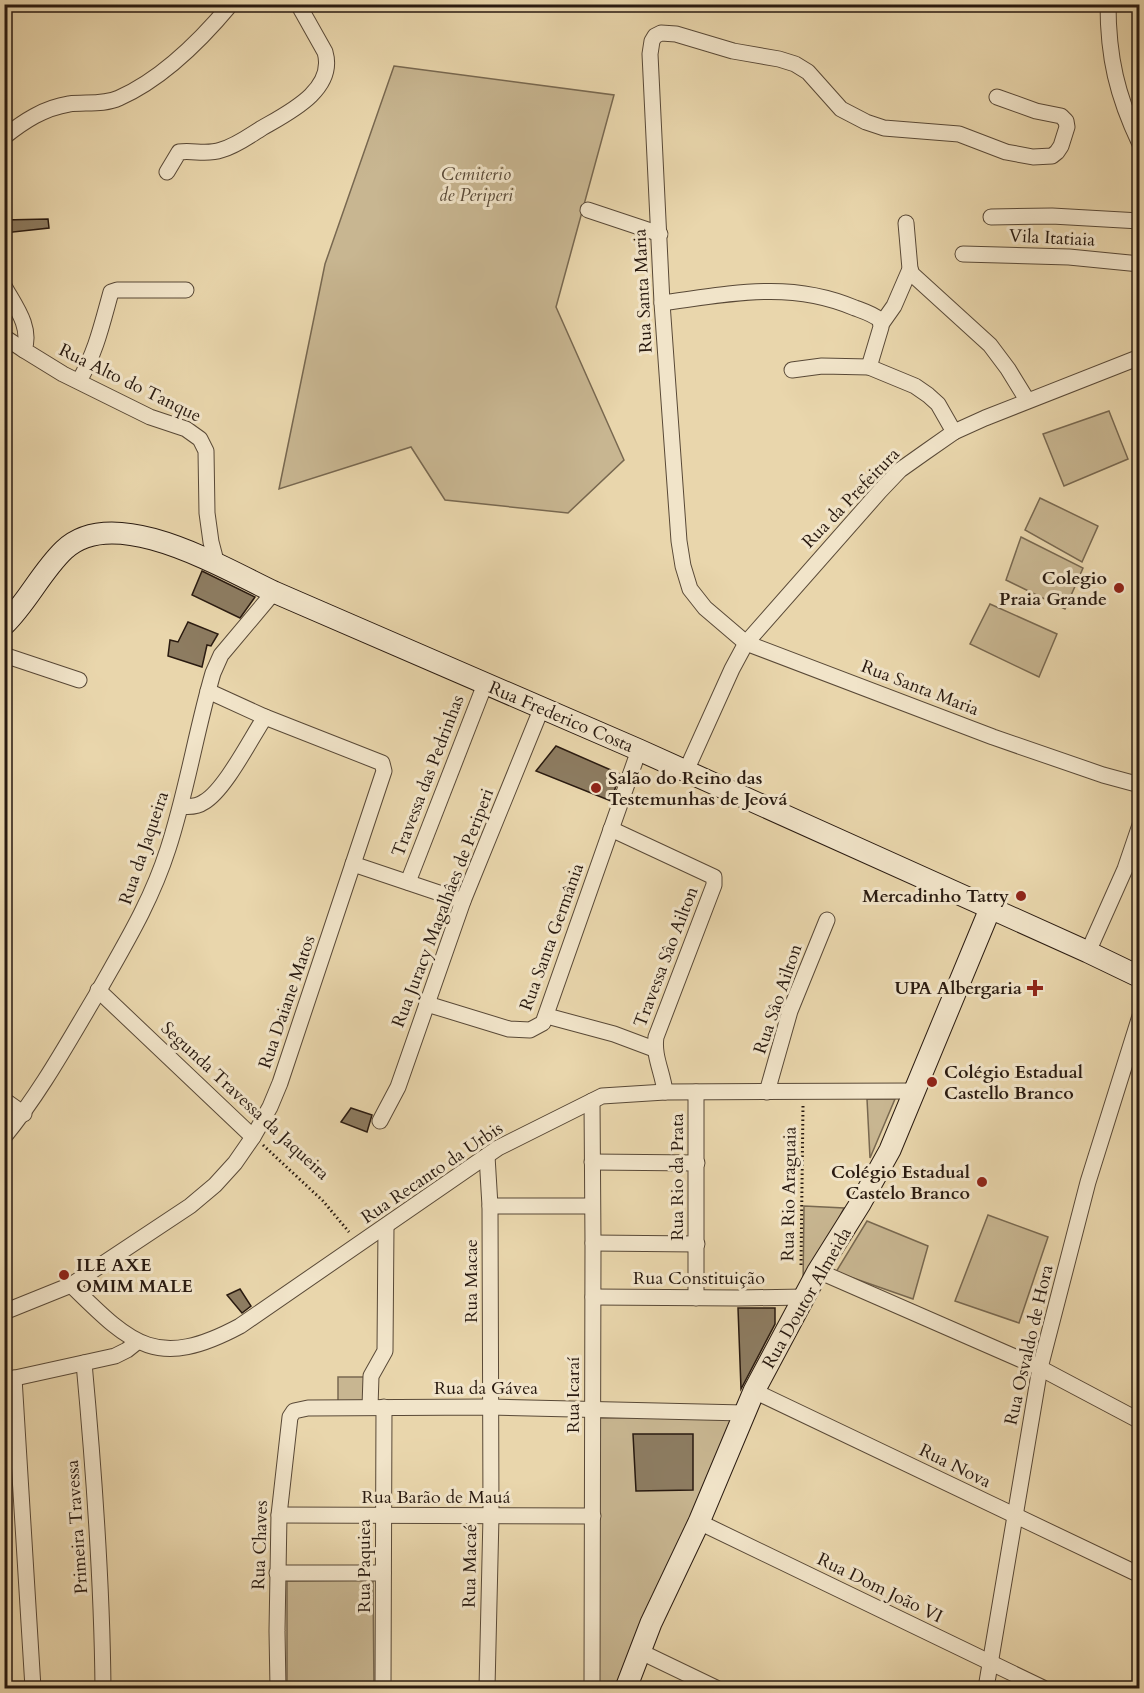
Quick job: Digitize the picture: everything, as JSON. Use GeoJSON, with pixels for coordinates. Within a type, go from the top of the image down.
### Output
{"type":"FeatureCollection","features":[{"type":"Feature","properties":{"kind":"main road","name":"Rua Frederico Costa"},"geometry":{"type":"LineString","coordinates":[[4,626],[63,550],[76,540],[89,535],[123,532],[143,536],[217,565],[274,592],[542,707],[1140,977]]}},
{"type":"Feature","properties":{"kind":"main road","name":"Rua Doutor Almeida"},"geometry":{"type":"LineString","coordinates":[[626,1689],[651,1623],[699,1522],[754,1391],[802,1297],[855,1213],[885,1159],[990,909]]}},
{"type":"Feature","properties":{"kind":"street"},"geometry":{"type":"LineString","coordinates":[[4,137],[33,116],[49,109],[69,104],[119,98],[176,60],[212,27],[231,4]]}},
{"type":"Feature","properties":{"kind":"street"},"geometry":{"type":"LineString","coordinates":[[167,172],[179,152],[207,153],[224,150],[294,110],[315,91],[325,75],[327,60],[325,52],[298,4]]}},
{"type":"Feature","properties":{"kind":"street"},"geometry":{"type":"LineString","coordinates":[[1108,4],[1114,72],[1124,111],[1140,144]]}},
{"type":"Feature","properties":{"kind":"street","name":"Rua Santa Maria"},"geometry":{"type":"LineString","coordinates":[[997,97],[1036,111],[1061,116],[1066,121],[1067,127],[1057,152],[1052,156],[1034,157],[1006,152],[959,134],[884,128],[852,116],[841,109],[808,72],[795,64],[733,51],[676,34],[661,33],[651,41],[662,303],[679,541],[683,566],[690,589],[705,608],[746,643],[993,737],[1138,780]]}},
{"type":"Feature","properties":{"kind":"street"},"geometry":{"type":"LineString","coordinates":[[588,210],[660,234]]}},
{"type":"Feature","properties":{"kind":"street"},"geometry":{"type":"LineString","coordinates":[[991,217],[1053,216],[1140,221]]}},
{"type":"Feature","properties":{"kind":"street"},"geometry":{"type":"LineString","coordinates":[[906,223],[912,274],[990,345],[1027,400]]}},
{"type":"Feature","properties":{"kind":"street","name":"Vila Itatiaia"},"geometry":{"type":"LineString","coordinates":[[963,255],[1069,257],[1140,264]]}},
{"type":"Feature","properties":{"kind":"street"},"geometry":{"type":"LineString","coordinates":[[869,366],[882,323],[894,306],[910,270]]}},
{"type":"Feature","properties":{"kind":"street"},"geometry":{"type":"LineString","coordinates":[[4,286],[26,327],[27,337],[24,350]]}},
{"type":"Feature","properties":{"kind":"street"},"geometry":{"type":"LineString","coordinates":[[79,381],[97,344],[111,292],[117,290],[186,290]]}},
{"type":"Feature","properties":{"kind":"street"},"geometry":{"type":"LineString","coordinates":[[662,303],[761,290],[793,291],[822,296],[849,305],[877,317],[882,323]]}},
{"type":"Feature","properties":{"kind":"street","name":"Rua Alto do Tanque"},"geometry":{"type":"LineString","coordinates":[[4,336],[44,364],[150,417],[186,429],[200,439],[206,451],[207,513],[217,565]]}},
{"type":"Feature","properties":{"kind":"street","name":"Rua da Prefeitura"},"geometry":{"type":"LineString","coordinates":[[686,771],[746,643],[900,470],[954,432],[1027,400],[1140,357]]}},
{"type":"Feature","properties":{"kind":"street"},"geometry":{"type":"LineString","coordinates":[[792,370],[848,365],[869,366],[915,386],[928,395],[938,404],[954,432]]}},
{"type":"Feature","properties":{"kind":"street","name":"Rua da Jaqueira"},"geometry":{"type":"LineString","coordinates":[[4,1137],[24,1114],[46,1081],[137,926],[154,889],[181,806],[208,691],[220,655],[274,592]]}},
{"type":"Feature","properties":{"kind":"street"},"geometry":{"type":"LineString","coordinates":[[4,654],[79,680]]}},
{"type":"Feature","properties":{"kind":"street","name":"Travessa das Pedrinhas"},"geometry":{"type":"LineString","coordinates":[[408,882],[485,684]]}},
{"type":"Feature","properties":{"kind":"street","name":"Rua Daiane Matos"},"geometry":{"type":"LineString","coordinates":[[4,1312],[71,1285],[190,1206],[215,1185],[235,1163],[270,1107],[280,1083],[354,864],[384,771],[382,763],[265,717],[208,691]]}},
{"type":"Feature","properties":{"kind":"street","name":"Rua Juracy Magalhâes de Periperi"},"geometry":{"type":"LineString","coordinates":[[380,1121],[398,1087],[463,902],[542,707]]}},
{"type":"Feature","properties":{"kind":"street"},"geometry":{"type":"LineString","coordinates":[[181,806],[198,806],[213,795],[265,717]]}},
{"type":"Feature","properties":{"kind":"street","name":"Rua Santa Germânia"},"geometry":{"type":"LineString","coordinates":[[427,1004],[521,1031],[538,1027],[543,1023],[639,750]]}},
{"type":"Feature","properties":{"kind":"street"},"geometry":{"type":"LineString","coordinates":[[1088,952],[1125,869],[1140,825]]}},
{"type":"Feature","properties":{"kind":"street","name":"Travessa Sâo Ailton"},"geometry":{"type":"LineString","coordinates":[[611,829],[714,877],[714,885],[659,1027],[654,1049],[661,1069],[664,1092]]}},
{"type":"Feature","properties":{"kind":"street"},"geometry":{"type":"LineString","coordinates":[[354,864],[463,902]]}},
{"type":"Feature","properties":{"kind":"street","name":"Rua Sâo Ailton"},"geometry":{"type":"LineString","coordinates":[[767,1092],[790,1011],[827,920]]}},
{"type":"Feature","properties":{"kind":"street","name":"Segunda Travessa da Jaqueira"},"geometry":{"type":"LineString","coordinates":[[98,990],[253,1137]]}},
{"type":"Feature","properties":{"kind":"street"},"geometry":{"type":"LineString","coordinates":[[547,1016],[614,1034],[654,1049]]}},
{"type":"Feature","properties":{"kind":"street","name":"Rua Osvaldo de Hora"},"geometry":{"type":"LineString","coordinates":[[986,1689],[1040,1368],[1088,1182],[1140,1016]]}},
{"type":"Feature","properties":{"kind":"street","name":"Rua Recanto da Urbis"},"geometry":{"type":"LineString","coordinates":[[71,1285],[114,1326],[137,1342],[160,1348],[175,1348],[214,1339],[247,1322],[487,1156],[592,1101],[614,1094],[664,1092],[914,1091]]}},
{"type":"Feature","properties":{"kind":"street","name":"Rua Rio da Prata"},"geometry":{"type":"LineString","coordinates":[[696,1092],[696,1298]]}},
{"type":"Feature","properties":{"kind":"street"},"geometry":{"type":"LineString","coordinates":[[4,1100],[24,1114]]}},
{"type":"Feature","properties":{"kind":"street","name":"Rua Icaraí"},"geometry":{"type":"LineString","coordinates":[[592,1101],[592,1689]]}},
{"type":"Feature","properties":{"kind":"street","name":"Rua Macae"},"geometry":{"type":"LineString","coordinates":[[487,1156],[490,1206],[490,1407]]}},
{"type":"Feature","properties":{"kind":"street"},"geometry":{"type":"LineString","coordinates":[[592,1162],[697,1163]]}},
{"type":"Feature","properties":{"kind":"street"},"geometry":{"type":"LineString","coordinates":[[490,1206],[592,1206]]}},
{"type":"Feature","properties":{"kind":"street","name":"Rua Paquiea"},"geometry":{"type":"LineString","coordinates":[[383,1689],[384,1517],[377,1407],[371,1376],[385,1351],[386,1226]]}},
{"type":"Feature","properties":{"kind":"street"},"geometry":{"type":"LineString","coordinates":[[593,1243],[697,1244]]}},
{"type":"Feature","properties":{"kind":"street"},"geometry":{"type":"LineString","coordinates":[[818,1271],[1040,1368],[1140,1421]]}},
{"type":"Feature","properties":{"kind":"street","name":"Rua Constituição"},"geometry":{"type":"LineString","coordinates":[[592,1298],[802,1297]]}},
{"type":"Feature","properties":{"kind":"street"},"geometry":{"type":"LineString","coordinates":[[33,1689],[9,1379],[121,1353],[137,1342]]}},
{"type":"Feature","properties":{"kind":"street","name":"Primeira Travessa"},"geometry":{"type":"LineString","coordinates":[[84,1363],[102,1609],[103,1689]]}},
{"type":"Feature","properties":{"kind":"street","name":"Rua Nova"},"geometry":{"type":"LineString","coordinates":[[754,1391],[1140,1575]]}},
{"type":"Feature","properties":{"kind":"street","name":"Rua da Gávea"},"geometry":{"type":"LineString","coordinates":[[300,1409],[490,1407],[744,1413]]}},
{"type":"Feature","properties":{"kind":"street","name":"Rua Macaé"},"geometry":{"type":"LineString","coordinates":[[487,1689],[491,1516],[490,1407]]}},
{"type":"Feature","properties":{"kind":"street","name":"Rua Chaves"},"geometry":{"type":"LineString","coordinates":[[278,1689],[279,1515],[290,1417],[294,1411],[300,1409]]}},
{"type":"Feature","properties":{"kind":"street","name":"Rua Barão de Mauá"},"geometry":{"type":"LineString","coordinates":[[279,1515],[592,1516]]}},
{"type":"Feature","properties":{"kind":"street","name":"Rua Dom João VI"},"geometry":{"type":"LineString","coordinates":[[699,1522],[1043,1689]]}},
{"type":"Feature","properties":{"kind":"street"},"geometry":{"type":"LineString","coordinates":[[277,1573],[383,1573]]}},
{"type":"Feature","properties":{"kind":"street"},"geometry":{"type":"LineString","coordinates":[[639,1651],[716,1689]]}},
{"type":"Feature","properties":{"kind":"path","name":"Rua Rio Araguaia"},"geometry":{"type":"LineString","coordinates":[[802,1297],[804,1092]]}},
{"type":"Feature","properties":{"kind":"path","name":"Segunda Travessa da Jaqueira"},"geometry":{"type":"LineString","coordinates":[[253,1137],[323,1201],[359,1245]]}},
{"type":"Feature","properties":{"kind":"green space","name":"Cemiterio de Periperi"},"geometry":{"type":"Polygon","coordinates":[[[394,66],[614,95],[556,307],[624,460],[568,513],[445,500],[411,447],[279,489],[325,264],[394,66]]]}},
{"type":"Feature","properties":{"kind":"green space"},"geometry":{"type":"Polygon","coordinates":[[[1109,411],[1128,459],[1064,486],[1043,434],[1109,411]]]}},
{"type":"Feature","properties":{"kind":"green space"},"geometry":{"type":"Polygon","coordinates":[[[1040,498],[1098,526],[1082,562],[1025,530],[1040,498]]]}},
{"type":"Feature","properties":{"kind":"green space"},"geometry":{"type":"Polygon","coordinates":[[[1021,537],[1083,568],[1065,609],[1006,580],[1021,537]]]}},
{"type":"Feature","properties":{"kind":"green space"},"geometry":{"type":"Polygon","coordinates":[[[990,604],[1057,634],[1039,677],[970,644],[990,604]]]}},
{"type":"Feature","properties":{"kind":"green space"},"geometry":{"type":"Polygon","coordinates":[[[867,1099],[895,1099],[870,1158],[867,1099]]]}},
{"type":"Feature","properties":{"kind":"green space"},"geometry":{"type":"Polygon","coordinates":[[[804,1206],[844,1208],[803,1287],[804,1206]]]}},
{"type":"Feature","properties":{"kind":"green space"},"geometry":{"type":"Polygon","coordinates":[[[988,1215],[1048,1237],[1019,1323],[955,1301],[988,1215]]]}},
{"type":"Feature","properties":{"kind":"green space"},"geometry":{"type":"Polygon","coordinates":[[[867,1221],[928,1246],[913,1299],[836,1272],[867,1221]]]}},
{"type":"Feature","properties":{"kind":"green space"},"geometry":{"type":"Polygon","coordinates":[[[338,1377],[365,1377],[367,1403],[338,1405],[338,1377]]]}},
{"type":"Feature","properties":{"kind":"green space"},"geometry":{"type":"Polygon","coordinates":[[[735,1416],[617,1688],[598,1688],[599,1418],[735,1416]]]}},
{"type":"Feature","properties":{"kind":"green space"},"geometry":{"type":"Polygon","coordinates":[[[373,1580],[374,1688],[287,1688],[287,1581],[373,1580]]]}},
{"type":"Feature","properties":{"kind":"building"},"geometry":{"type":"Polygon","coordinates":[[[48,219],[49,228],[4,233],[4,220],[48,219]]]}},
{"type":"Feature","properties":{"kind":"building"},"geometry":{"type":"Polygon","coordinates":[[[202,571],[255,597],[240,618],[192,595],[202,571]]]}},
{"type":"Feature","properties":{"kind":"building"},"geometry":{"type":"Polygon","coordinates":[[[188,622],[218,634],[211,646],[207,645],[202,667],[168,656],[170,640],[178,642],[188,622]]]}},
{"type":"Feature","properties":{"kind":"building","name":"Salão do Reino das Testemunhas de Jeová"},"geometry":{"type":"Polygon","coordinates":[[[556,746],[620,774],[611,801],[536,771],[556,746]]]}},
{"type":"Feature","properties":{"kind":"building"},"geometry":{"type":"Polygon","coordinates":[[[351,1108],[372,1115],[367,1132],[341,1122],[351,1108]]]}},
{"type":"Feature","properties":{"kind":"building"},"geometry":{"type":"Polygon","coordinates":[[[240,1289],[251,1306],[242,1313],[227,1295],[240,1289]]]}},
{"type":"Feature","properties":{"kind":"building"},"geometry":{"type":"Polygon","coordinates":[[[738,1308],[775,1308],[775,1324],[741,1389],[738,1308]]]}},
{"type":"Feature","properties":{"kind":"building"},"geometry":{"type":"Polygon","coordinates":[[[633,1434],[693,1434],[693,1490],[636,1491],[633,1434]]]}},
{"type":"Feature","properties":{"kind":"place","name":"Colegio Praia Grande"},"geometry":{"type":"Point","coordinates":[1119,588]}},
{"type":"Feature","properties":{"kind":"place","name":"Salão do Reino das Testemunhas de Jeová"},"geometry":{"type":"Point","coordinates":[596,788]}},
{"type":"Feature","properties":{"kind":"place","name":"Mercadinho Tatty"},"geometry":{"type":"Point","coordinates":[1021,896]}},
{"type":"Feature","properties":{"kind":"place","name":"UPA Albergaria"},"geometry":{"type":"Point","coordinates":[1035,988]}},
{"type":"Feature","properties":{"kind":"place","name":"Colégio Estadual Castello Branco"},"geometry":{"type":"Point","coordinates":[932,1082]}},
{"type":"Feature","properties":{"kind":"place","name":"Colégio Estadual Castelo Branco"},"geometry":{"type":"Point","coordinates":[982,1182]}},
{"type":"Feature","properties":{"kind":"place","name":"ILE AXE OMIM MALE"},"geometry":{"type":"Point","coordinates":[64,1275]}}]}
